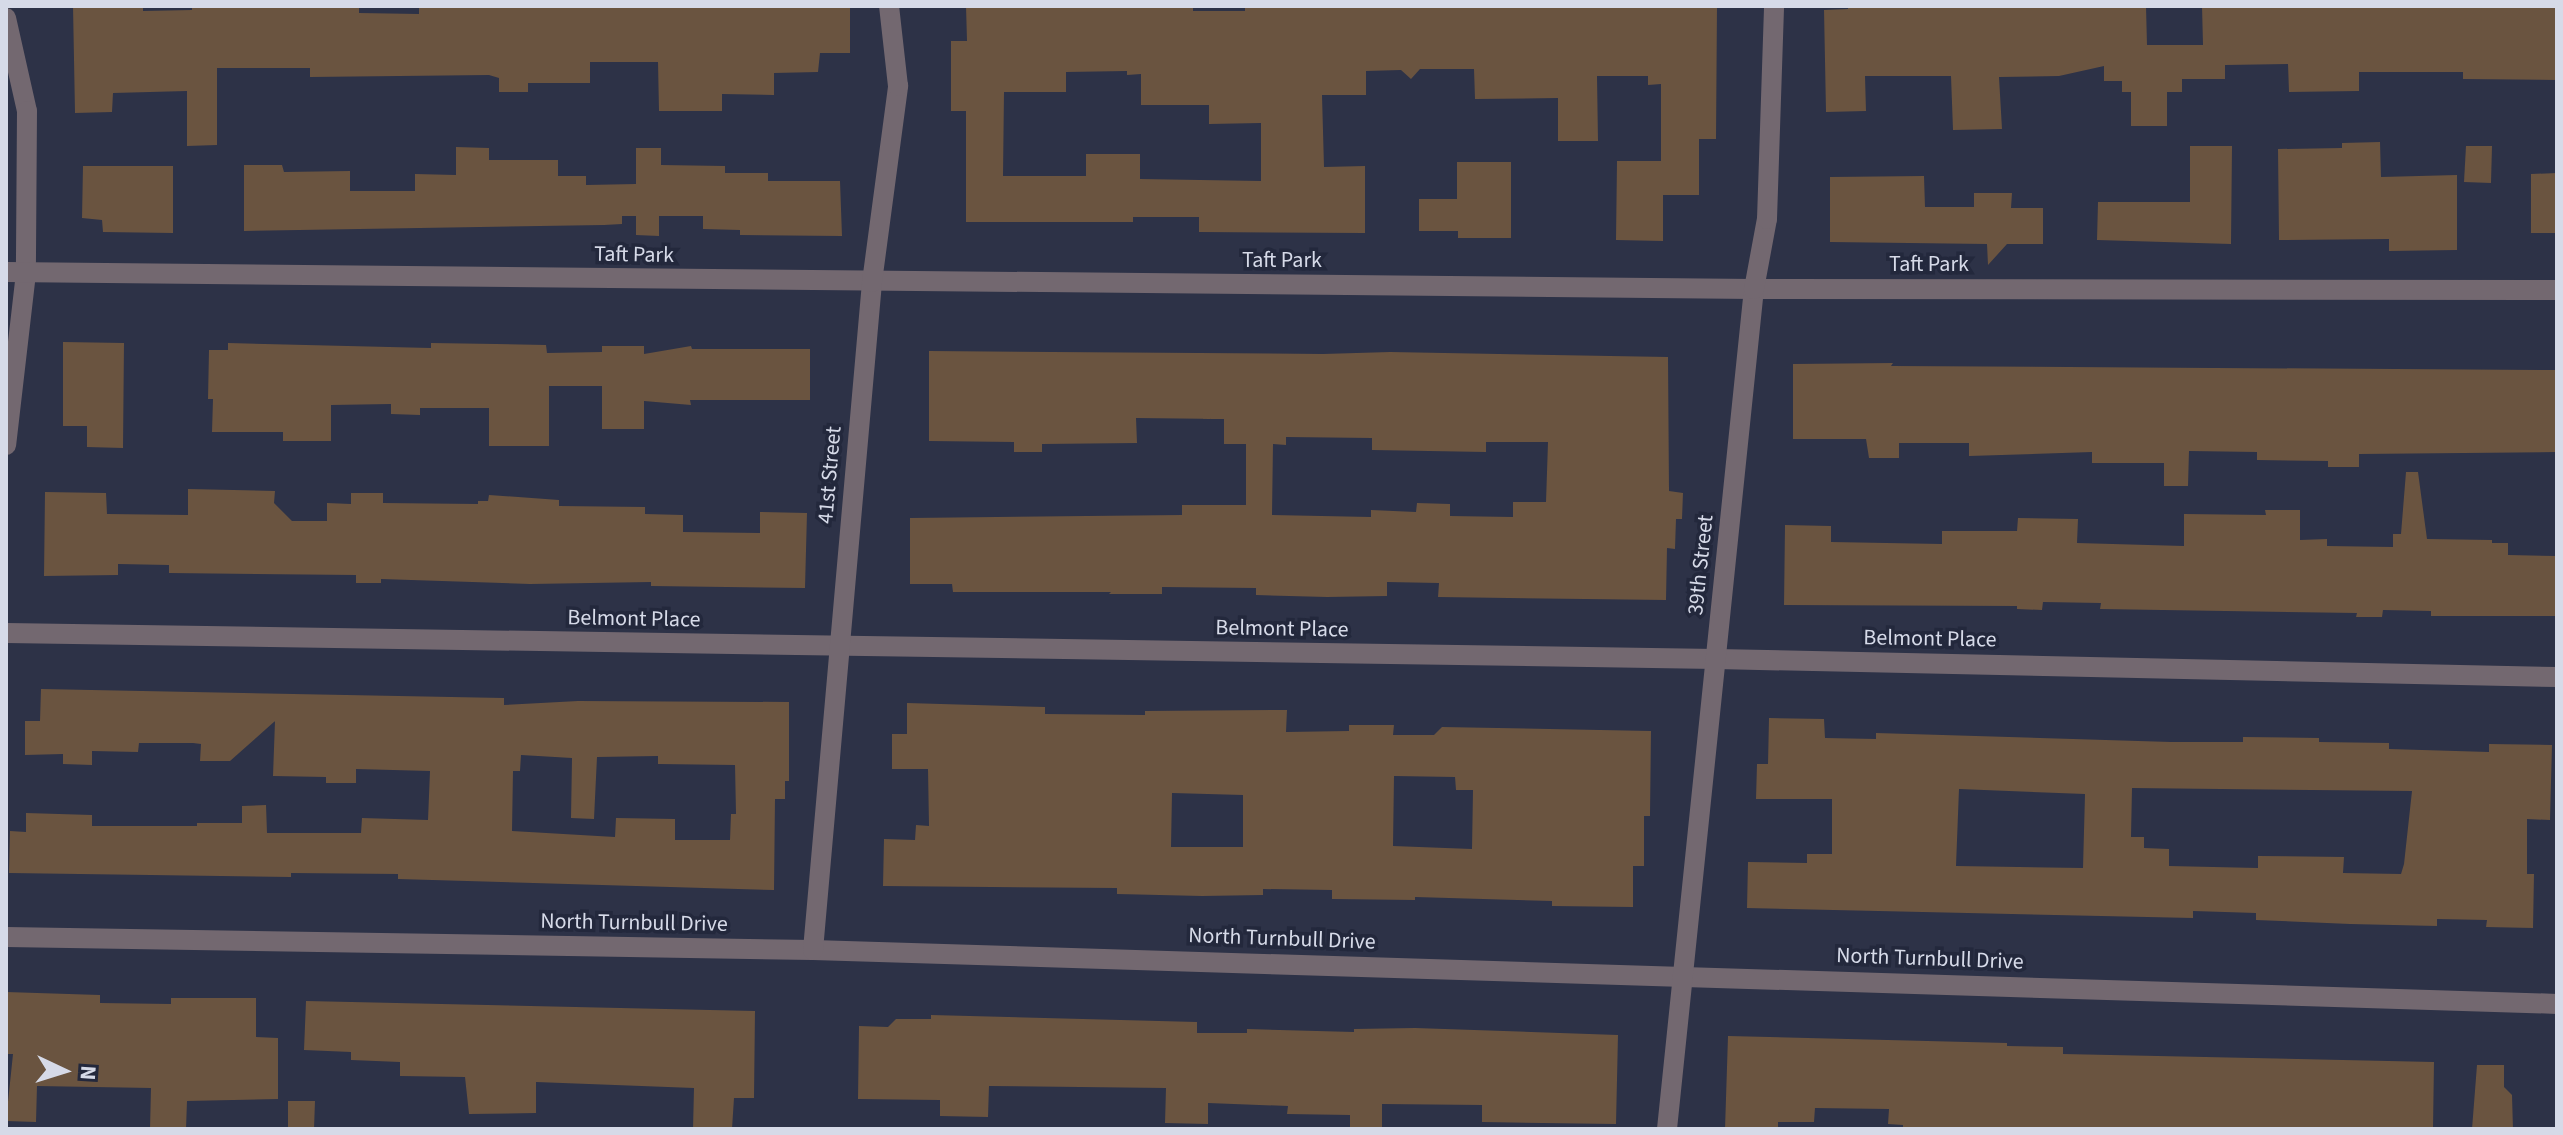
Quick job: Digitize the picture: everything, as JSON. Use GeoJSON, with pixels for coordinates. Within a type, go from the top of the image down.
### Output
{"type":"FeatureCollection","features":[{"type":"Feature","properties":{"kind":"street","name":"41st Street"},"geometry":{"type":"LineString","coordinates":[[813,950],[872,282],[898,86],[889,6]]}},
{"type":"Feature","properties":{"kind":"street","name":"39th Street"},"geometry":{"type":"LineString","coordinates":[[1667,1129],[1754,289],[1767,219],[1774,6]]}},
{"type":"Feature","properties":{"kind":"street"},"geometry":{"type":"LineString","coordinates":[[6,18],[27,111],[6,445]]}},
{"type":"Feature","properties":{"kind":"street","name":"Taft Park"},"geometry":{"type":"LineString","coordinates":[[16,272],[1754,289],[2557,290]]}},
{"type":"Feature","properties":{"kind":"street","name":"Belmont Place"},"geometry":{"type":"LineString","coordinates":[[6,633],[1716,659],[2557,677]]}},
{"type":"Feature","properties":{"kind":"street","name":"North Turnbull Drive"},"geometry":{"type":"LineString","coordinates":[[6,937],[813,950],[2557,1004]]}},
{"type":"Feature","properties":{"kind":"building"},"geometry":{"type":"Polygon","coordinates":[[[73,6],[143,6],[143,11],[192,10],[192,6],[359,6],[359,13],[419,14],[419,6],[850,6],[850,53],[820,53],[818,72],[774,73],[774,95],[722,94],[722,111],[659,111],[658,62],[590,62],[590,83],[528,83],[528,92],[499,92],[499,78],[489,75],[310,77],[310,68],[217,68],[217,145],[187,146],[187,91],[113,93],[112,112],[75,113],[73,6]]]}},
{"type":"Feature","properties":{"kind":"building"},"geometry":{"type":"Polygon","coordinates":[[[966,6],[1193,6],[1193,11],[1245,11],[1245,6],[1717,6],[1716,139],[1699,139],[1699,195],[1663,195],[1663,241],[1616,240],[1617,161],[1661,161],[1661,84],[1648,85],[1648,76],[1597,76],[1598,141],[1558,141],[1558,98],[1475,99],[1474,69],[1420,69],[1411,79],[1401,70],[1366,71],[1366,95],[1322,95],[1324,167],[1365,166],[1365,233],[1199,232],[1199,217],[1133,217],[1133,222],[966,222],[966,111],[951,111],[951,41],[967,41],[966,6]],[[1127,71],[1066,72],[1066,92],[1004,92],[1003,176],[1086,176],[1086,154],[1140,154],[1140,179],[1261,181],[1261,123],[1209,124],[1209,105],[1141,105],[1141,74],[1127,75],[1127,71]]]}},
{"type":"Feature","properties":{"kind":"building"},"geometry":{"type":"Polygon","coordinates":[[[1848,6],[2146,6],[2147,45],[2203,45],[2202,6],[2557,6],[2557,80],[2463,79],[2463,72],[2359,72],[2359,91],[2289,92],[2288,64],[2225,65],[2225,79],[2182,79],[2182,92],[2167,92],[2167,126],[2131,126],[2131,92],[2122,92],[2122,81],[2104,81],[2104,66],[2059,76],[1999,77],[2002,129],[1953,130],[1951,76],[1865,76],[1866,111],[1826,112],[1824,10],[1848,9],[1848,6]]]}},
{"type":"Feature","properties":{"kind":"building"},"geometry":{"type":"Polygon","coordinates":[[[2380,142],[2381,177],[2457,175],[2457,250],[2389,251],[2389,239],[2279,240],[2278,149],[2342,148],[2342,143],[2380,142]]]}},
{"type":"Feature","properties":{"kind":"building"},"geometry":{"type":"Polygon","coordinates":[[[2190,146],[2232,146],[2231,244],[2097,240],[2098,202],[2190,202],[2190,146]]]}},
{"type":"Feature","properties":{"kind":"building"},"geometry":{"type":"Polygon","coordinates":[[[2466,146],[2492,146],[2491,183],[2464,182],[2466,146]]]}},
{"type":"Feature","properties":{"kind":"building"},"geometry":{"type":"Polygon","coordinates":[[[456,147],[489,148],[489,160],[558,160],[558,176],[586,176],[586,185],[636,184],[636,148],[661,148],[661,165],[725,166],[725,173],[768,173],[768,181],[840,181],[842,236],[740,235],[740,230],[703,229],[703,216],[659,216],[659,236],[636,235],[636,216],[622,216],[622,224],[604,225],[244,231],[244,165],[282,165],[284,172],[350,171],[350,191],[415,191],[415,174],[456,175],[456,147]]]}},
{"type":"Feature","properties":{"kind":"building"},"geometry":{"type":"Polygon","coordinates":[[[1457,162],[1511,162],[1511,238],[1458,238],[1458,231],[1419,231],[1419,199],[1457,199],[1457,162]]]}},
{"type":"Feature","properties":{"kind":"building"},"geometry":{"type":"Polygon","coordinates":[[[83,166],[173,166],[173,233],[103,232],[102,220],[82,218],[83,166]]]}},
{"type":"Feature","properties":{"kind":"building"},"geometry":{"type":"Polygon","coordinates":[[[2557,173],[2557,233],[2531,233],[2531,174],[2557,173]]]}},
{"type":"Feature","properties":{"kind":"building"},"geometry":{"type":"Polygon","coordinates":[[[1924,176],[1925,207],[1974,207],[1974,193],[2012,193],[2011,208],[2043,208],[2043,244],[2007,244],[1988,265],[1987,244],[1830,242],[1830,177],[1924,176]]]}},
{"type":"Feature","properties":{"kind":"building"},"geometry":{"type":"Polygon","coordinates":[[[63,342],[124,343],[123,448],[87,447],[87,426],[63,426],[63,342]]]}},
{"type":"Feature","properties":{"kind":"building"},"geometry":{"type":"Polygon","coordinates":[[[228,343],[431,348],[431,343],[546,345],[547,353],[602,352],[602,346],[644,346],[644,354],[691,346],[692,349],[810,349],[810,400],[690,400],[691,405],[644,401],[644,429],[602,429],[602,386],[549,386],[549,446],[489,446],[489,408],[420,408],[420,415],[391,414],[391,404],[331,405],[331,441],[283,441],[283,432],[212,432],[213,399],[208,399],[209,350],[228,350],[228,343]]]}},
{"type":"Feature","properties":{"kind":"building"},"geometry":{"type":"Polygon","coordinates":[[[929,351],[1390,352],[1668,357],[1669,491],[1683,493],[1682,519],[1676,519],[1675,549],[1667,548],[1666,600],[1438,597],[1439,583],[1387,582],[1387,596],[1256,595],[1256,588],[1162,587],[1162,594],[953,592],[952,584],[910,584],[910,518],[1182,515],[1182,505],[1246,505],[1246,444],[1224,444],[1224,419],[1136,418],[1137,443],[1042,444],[1042,452],[1014,452],[1014,442],[929,441],[929,351]],[[1286,437],[1286,445],[1273,444],[1272,515],[1371,517],[1371,510],[1416,512],[1417,503],[1450,504],[1450,516],[1513,517],[1513,502],[1546,502],[1548,442],[1486,442],[1486,452],[1372,450],[1372,438],[1286,437]]]}},
{"type":"Feature","properties":{"kind":"building"},"geometry":{"type":"Polygon","coordinates":[[[1893,363],[1891,366],[2557,370],[2557,452],[2359,454],[2359,467],[2328,467],[2328,461],[2257,460],[2257,452],[2189,451],[2188,486],[2164,486],[2164,463],[2092,463],[2092,452],[1969,456],[1969,443],[1899,443],[1899,458],[1869,458],[1866,439],[1793,439],[1793,364],[1893,363]]]}},
{"type":"Feature","properties":{"kind":"building"},"geometry":{"type":"Polygon","coordinates":[[[2406,472],[2418,472],[2427,539],[2492,540],[2492,543],[2508,543],[2508,555],[2557,556],[2557,616],[2431,616],[2431,611],[2383,610],[2382,617],[2356,617],[2357,613],[2100,609],[2101,603],[2043,602],[2042,610],[2017,609],[2017,606],[1784,605],[1785,525],[1831,526],[1831,542],[1942,544],[1942,531],[2017,531],[2018,518],[2078,519],[2077,543],[2184,546],[2184,514],[2266,515],[2265,510],[2300,510],[2300,540],[2327,539],[2327,546],[2393,547],[2393,534],[2401,534],[2406,472]]]}},
{"type":"Feature","properties":{"kind":"building"},"geometry":{"type":"Polygon","coordinates":[[[188,489],[275,491],[274,503],[292,521],[327,521],[327,503],[351,504],[351,493],[383,493],[383,503],[478,504],[478,501],[488,501],[489,495],[559,500],[559,506],[645,507],[645,514],[683,515],[683,532],[760,533],[760,512],[807,513],[805,588],[651,586],[651,582],[530,584],[381,579],[381,583],[356,583],[356,575],[169,573],[169,565],[118,564],[118,575],[44,576],[45,492],[106,493],[107,514],[188,515],[188,489]]]}},
{"type":"Feature","properties":{"kind":"building"},"geometry":{"type":"Polygon","coordinates":[[[41,689],[504,698],[504,705],[578,701],[789,702],[789,781],[785,781],[785,799],[775,799],[774,890],[398,879],[398,874],[291,873],[291,877],[9,873],[10,831],[26,832],[26,813],[92,815],[92,826],[197,826],[197,823],[242,823],[242,806],[266,805],[267,833],[361,833],[362,818],[428,820],[430,771],[356,769],[356,783],[326,783],[326,777],[273,776],[275,721],[230,761],[200,761],[201,744],[139,743],[138,752],[92,751],[92,765],[63,764],[63,754],[25,755],[25,721],[40,721],[41,689]],[[521,755],[520,771],[513,771],[512,831],[615,837],[616,818],[675,819],[675,840],[730,840],[731,814],[736,814],[735,765],[658,764],[658,756],[597,757],[594,819],[571,818],[572,758],[521,755]]]}},
{"type":"Feature","properties":{"kind":"building"},"geometry":{"type":"Polygon","coordinates":[[[907,703],[1045,707],[1045,714],[1145,715],[1145,711],[1287,710],[1286,732],[1349,731],[1349,725],[1394,725],[1393,735],[1434,735],[1442,727],[1651,731],[1650,816],[1644,816],[1644,866],[1633,866],[1633,907],[1552,906],[1552,901],[1415,897],[1415,900],[1332,899],[1332,890],[1263,889],[1263,895],[1202,896],[1117,894],[1117,888],[883,886],[884,839],[915,840],[916,825],[929,826],[928,769],[892,769],[892,734],[907,734],[907,703]],[[1394,776],[1393,846],[1472,849],[1473,790],[1456,790],[1455,777],[1394,776]],[[1172,793],[1171,847],[1243,847],[1243,795],[1172,793]]]}},
{"type":"Feature","properties":{"kind":"building"},"geometry":{"type":"Polygon","coordinates":[[[1769,718],[1824,719],[1825,738],[1876,739],[1876,733],[2171,742],[2243,742],[2243,737],[2319,738],[2319,742],[2389,743],[2389,749],[2489,752],[2489,744],[2552,745],[2550,820],[2527,819],[2527,874],[2534,874],[2533,928],[2486,927],[2487,920],[2437,919],[2437,926],[2256,920],[2256,913],[2193,911],[2193,918],[1747,908],[1748,862],[1807,863],[1807,854],[1832,854],[1832,799],[1756,799],[1757,764],[1768,764],[1769,718]],[[2132,788],[2131,837],[2144,837],[2144,848],[2169,849],[2169,866],[2258,868],[2258,856],[2344,857],[2343,873],[2401,874],[2404,864],[2412,791],[2132,788]],[[1959,789],[1956,866],[2083,868],[2085,794],[1959,789]]]}},
{"type":"Feature","properties":{"kind":"building"},"geometry":{"type":"Polygon","coordinates":[[[6,992],[100,995],[100,1003],[171,1004],[171,998],[256,998],[256,1037],[278,1038],[278,1099],[187,1101],[186,1129],[150,1129],[151,1088],[37,1086],[36,1122],[6,1121],[13,1054],[6,1054],[6,992]]]}},
{"type":"Feature","properties":{"kind":"building"},"geometry":{"type":"Polygon","coordinates":[[[306,1001],[755,1011],[754,1098],[734,1098],[732,1129],[693,1129],[694,1088],[536,1082],[536,1113],[469,1114],[465,1077],[400,1076],[400,1062],[351,1060],[351,1052],[304,1050],[306,1001]]]}},
{"type":"Feature","properties":{"kind":"building"},"geometry":{"type":"Polygon","coordinates":[[[931,1015],[1197,1022],[1197,1033],[1247,1033],[1247,1029],[1354,1032],[1354,1029],[1415,1028],[1618,1035],[1616,1124],[1482,1122],[1482,1105],[1382,1104],[1382,1128],[1350,1128],[1350,1115],[1287,1114],[1288,1106],[1208,1103],[1208,1124],[1165,1123],[1166,1088],[989,1086],[988,1117],[940,1116],[940,1100],[858,1099],[859,1026],[888,1027],[896,1019],[931,1019],[931,1015]]]}},
{"type":"Feature","properties":{"kind":"building"},"geometry":{"type":"Polygon","coordinates":[[[1728,1036],[2007,1043],[2007,1046],[2063,1047],[2063,1054],[2434,1062],[2433,1129],[1903,1129],[1903,1125],[1888,1124],[1889,1109],[1815,1108],[1814,1122],[1778,1122],[1778,1129],[1725,1129],[1728,1036]]]}},
{"type":"Feature","properties":{"kind":"building"},"geometry":{"type":"Polygon","coordinates":[[[2477,1065],[2504,1065],[2504,1087],[2512,1095],[2513,1129],[2472,1129],[2477,1065]]]}},
{"type":"Feature","properties":{"kind":"building"},"geometry":{"type":"Polygon","coordinates":[[[288,1101],[315,1101],[314,1129],[288,1129],[288,1101]]]}}]}
